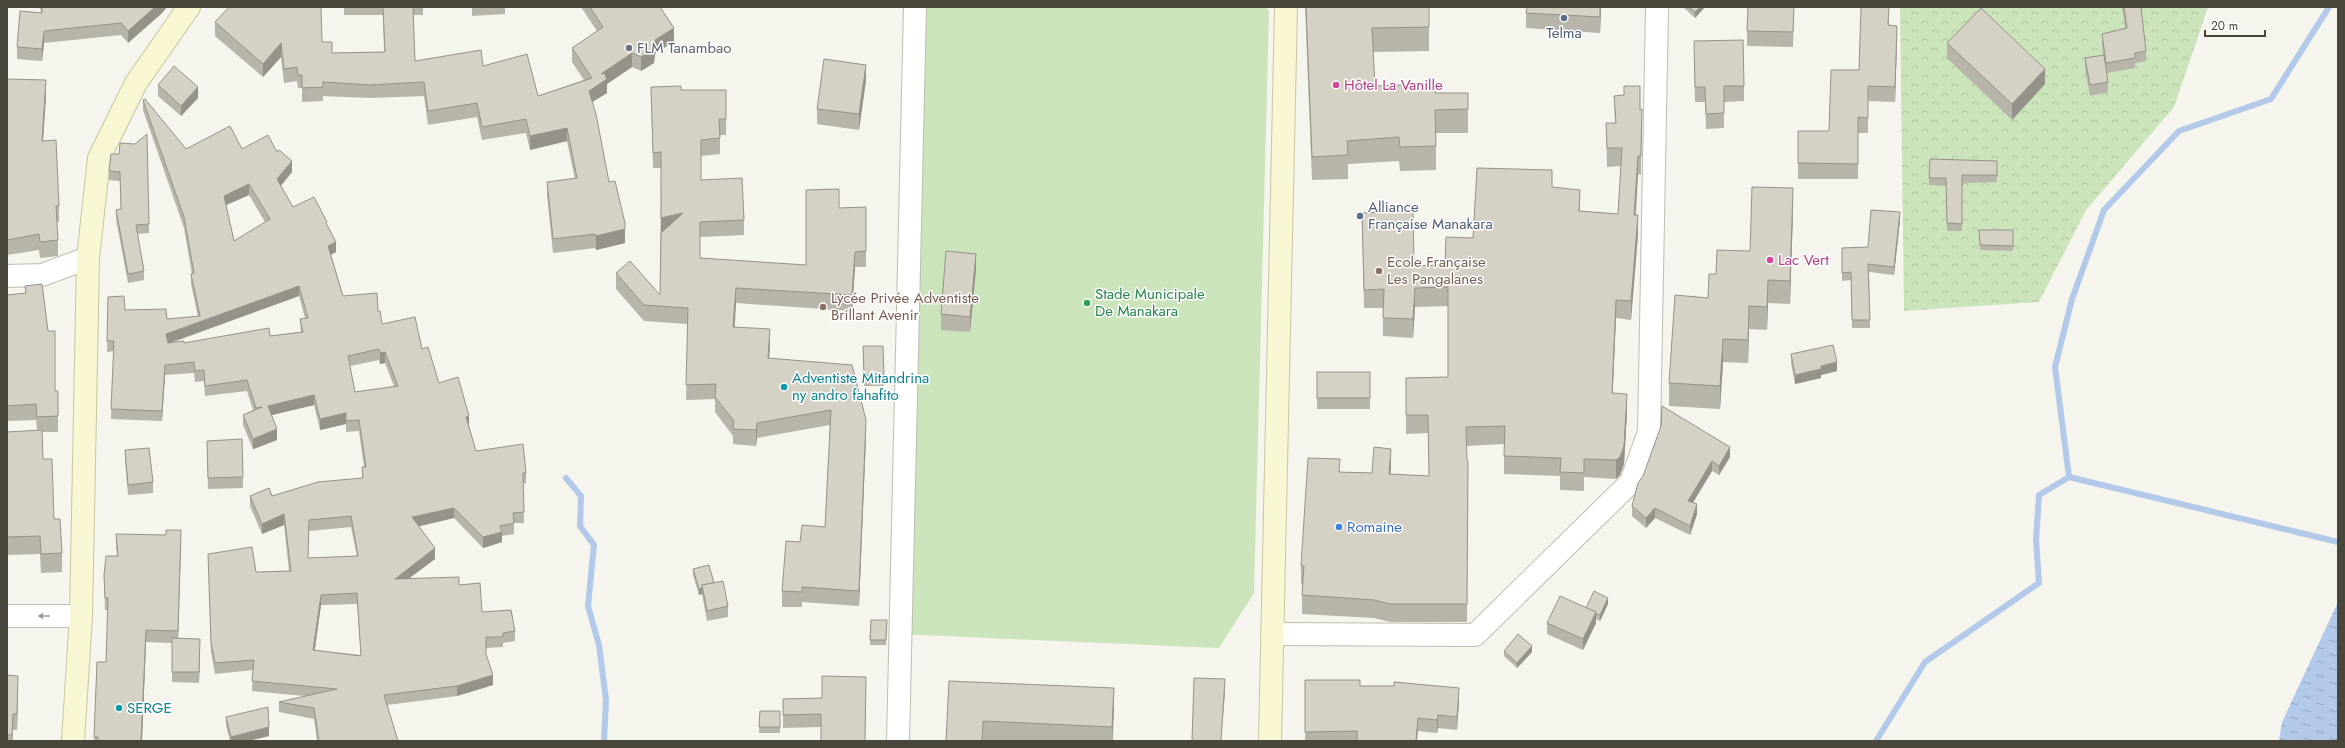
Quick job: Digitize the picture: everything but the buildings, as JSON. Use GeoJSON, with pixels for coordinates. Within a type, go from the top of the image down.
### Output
{"type":"FeatureCollection","features":[{"type":"Feature","properties":{"kind":"street"},"geometry":{"type":"LineString","coordinates":[[73,741],[81,616],[88,258],[99,158],[136,83],[188,7]]}},
{"type":"Feature","properties":{"kind":"street"},"geometry":{"type":"LineString","coordinates":[[898,741],[915,7]]}},
{"type":"Feature","properties":{"kind":"street"},"geometry":{"type":"LineString","coordinates":[[1270,741],[1286,7]]}},
{"type":"Feature","properties":{"kind":"street"},"geometry":{"type":"LineString","coordinates":[[1272,634],[1475,635],[1632,482],[1649,432],[1657,7]]}},
{"type":"Feature","properties":{"kind":"street"},"geometry":{"type":"LineString","coordinates":[[7,276],[42,275],[88,258]]}},
{"type":"Feature","properties":{"kind":"street"},"geometry":{"type":"LineString","coordinates":[[7,616],[81,616]]}},
{"type":"Feature","properties":{"kind":"green space","name":"Stade Municipale De Manakara"},"geometry":{"type":"Polygon","coordinates":[[[925,7],[1267,7],[1269,12],[1254,593],[1219,648],[897,634],[925,7]]]}},
{"type":"Feature","properties":{"kind":"green space"},"geometry":{"type":"Polygon","coordinates":[[[1900,7],[2208,7],[2174,107],[2086,210],[2039,302],[1904,311],[1900,7]]]}},
{"type":"Feature","properties":{"kind":"water"},"geometry":{"type":"Polygon","coordinates":[[[2338,602],[2338,741],[2279,741],[2282,722],[2338,602]]]}},
{"type":"Feature","properties":{"kind":"waterway"},"geometry":{"type":"LineString","coordinates":[[1876,741],[1925,662],[2039,583],[2036,540],[2039,495],[2069,477],[2055,367],[2072,299],[2104,210],[2179,131],[2271,99],[2329,7]]}},
{"type":"Feature","properties":{"kind":"waterway"},"geometry":{"type":"LineString","coordinates":[[2069,477],[2338,542]]}},
{"type":"Feature","properties":{"kind":"waterway"},"geometry":{"type":"LineString","coordinates":[[566,478],[581,496],[580,526],[594,545],[588,606],[599,645],[606,700],[604,741]]}},
{"type":"Feature","properties":{"kind":"place","name":"Telma"},"geometry":{"type":"Point","coordinates":[1564,18]}},
{"type":"Feature","properties":{"kind":"place","name":"FLM Tanambao"},"geometry":{"type":"Point","coordinates":[629,48]}},
{"type":"Feature","properties":{"kind":"place","name":"Hôtel La Vanille"},"geometry":{"type":"Point","coordinates":[1336,85]}},
{"type":"Feature","properties":{"kind":"place","name":"Alliance Française Manakara"},"geometry":{"type":"Point","coordinates":[1360,216]}},
{"type":"Feature","properties":{"kind":"place","name":"Lac Vert"},"geometry":{"type":"Point","coordinates":[1770,260]}},
{"type":"Feature","properties":{"kind":"place","name":"Ecole Française Les Pangalanes"},"geometry":{"type":"Point","coordinates":[1379,271]}},
{"type":"Feature","properties":{"kind":"place","name":"Stade Municipale De Manakara"},"geometry":{"type":"Point","coordinates":[1087,303]}},
{"type":"Feature","properties":{"kind":"place","name":"Lycée Privée Adventiste Brillant Avenir"},"geometry":{"type":"Point","coordinates":[823,307]}},
{"type":"Feature","properties":{"kind":"place","name":"Adventiste Mitandrina ny andro fahafito"},"geometry":{"type":"Point","coordinates":[784,387]}},
{"type":"Feature","properties":{"kind":"place","name":"Romaine"},"geometry":{"type":"Point","coordinates":[1339,527]}},
{"type":"Feature","properties":{"kind":"place","name":"SERGE"},"geometry":{"type":"Point","coordinates":[119,708]}}]}
